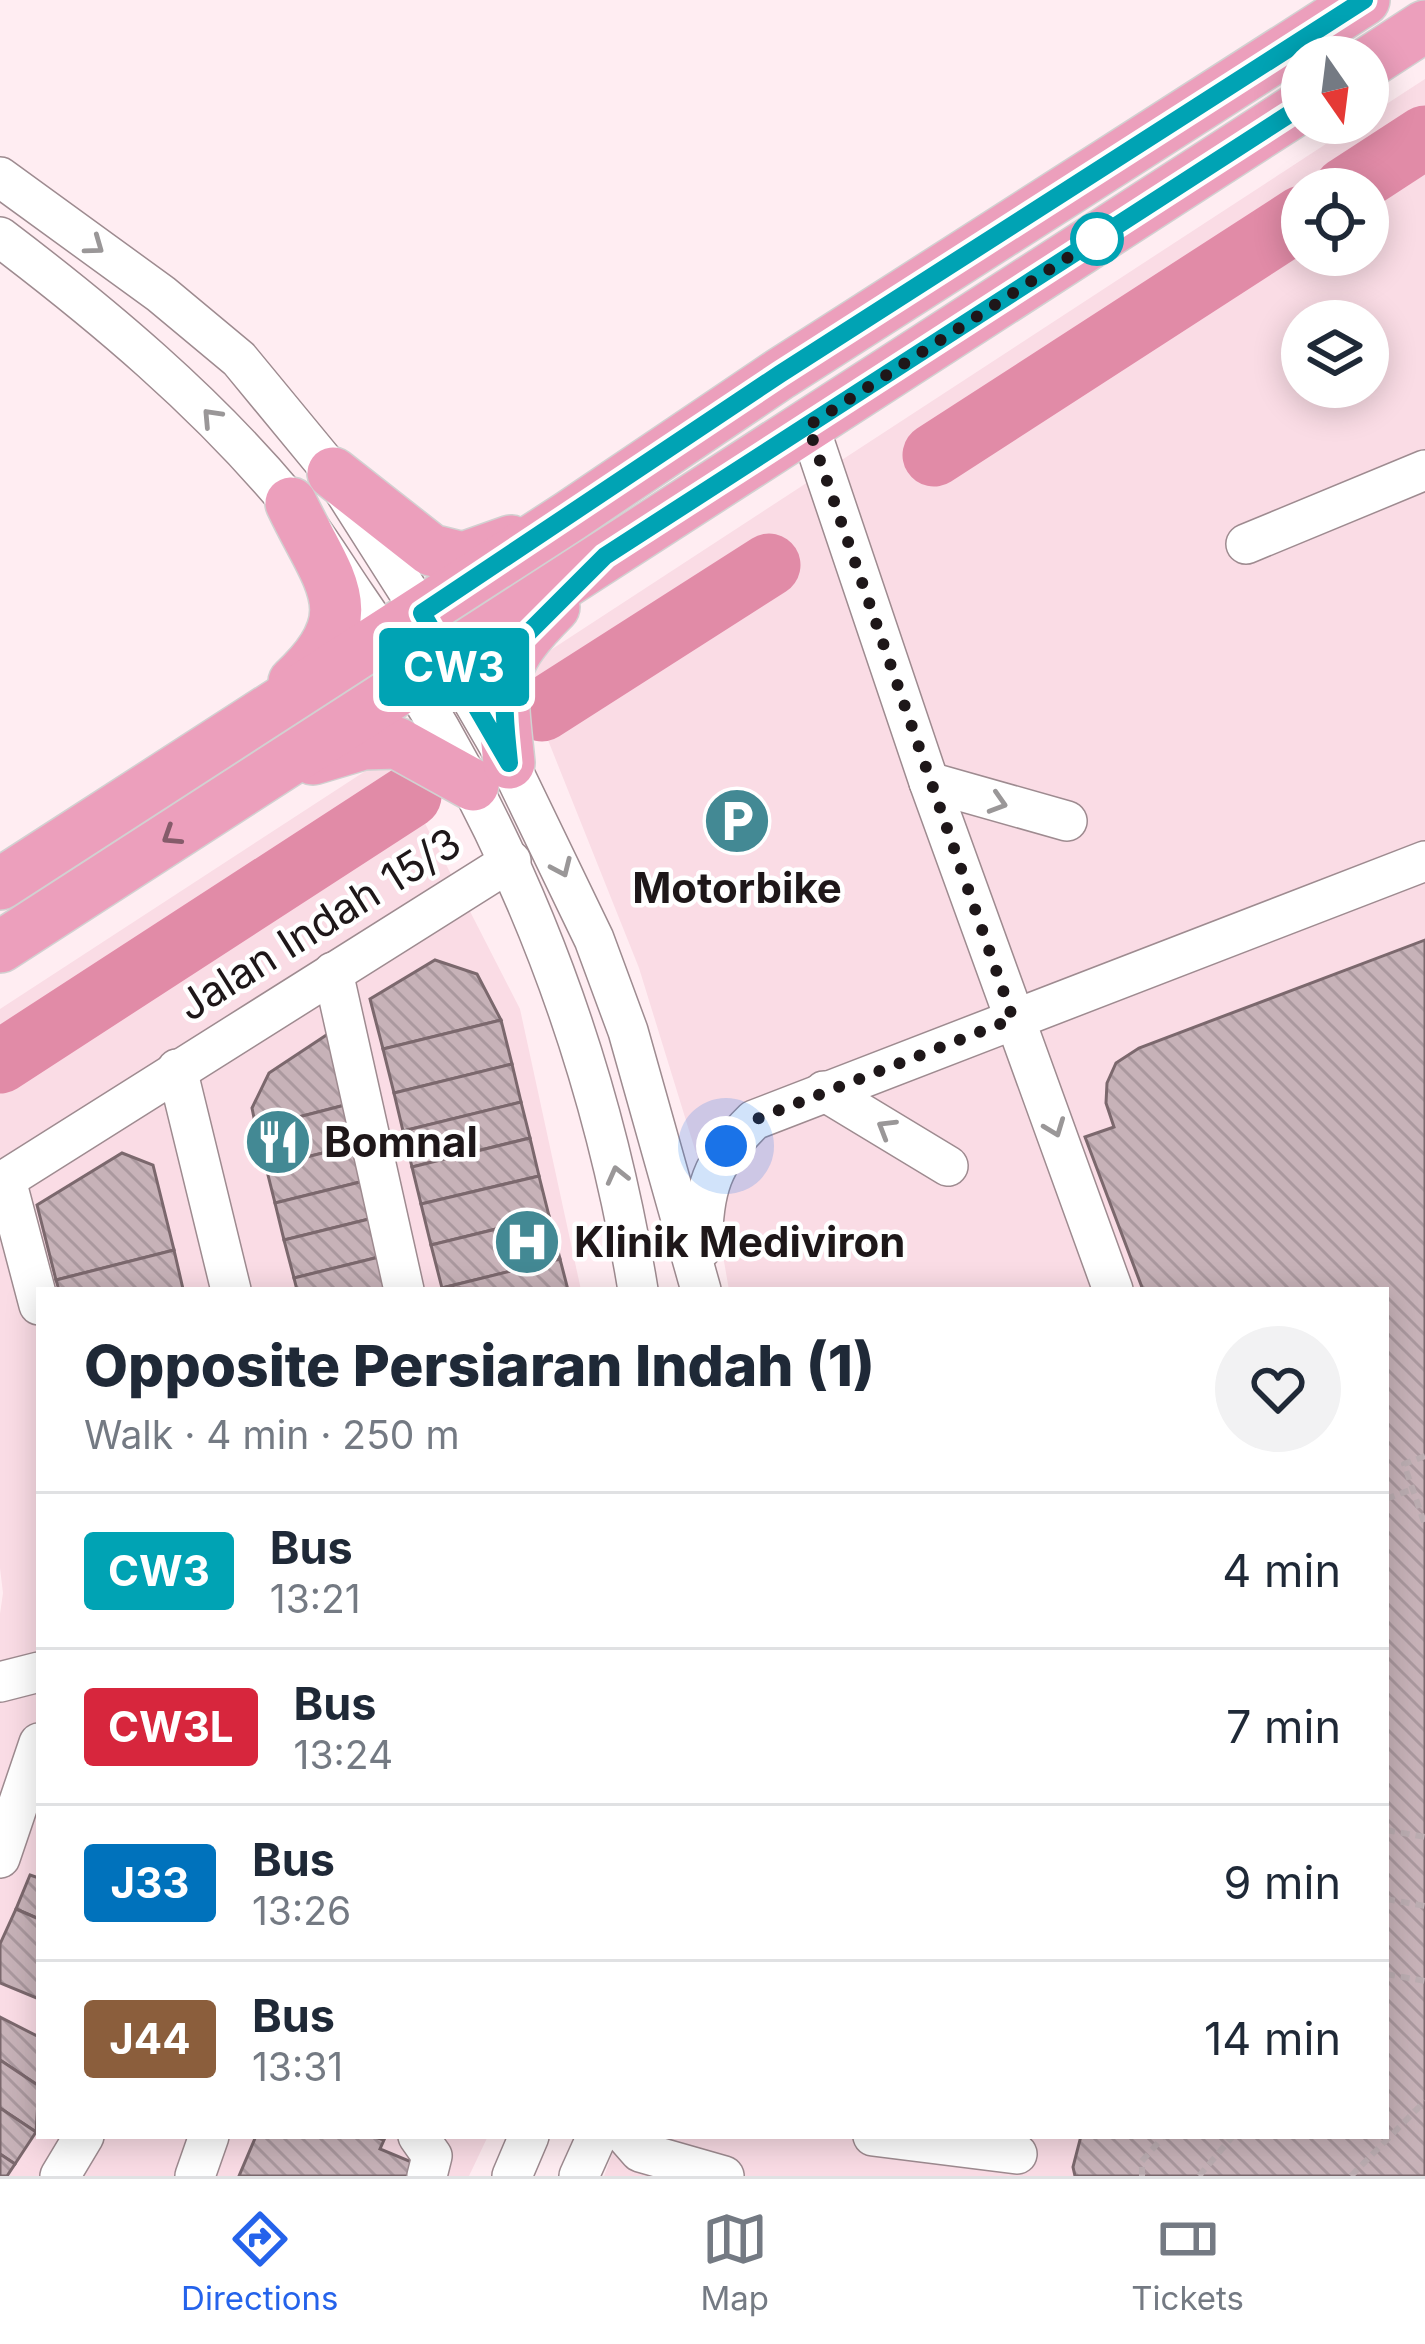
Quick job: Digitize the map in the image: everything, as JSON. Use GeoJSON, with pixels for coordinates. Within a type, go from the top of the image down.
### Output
{"type":"FeatureCollection","features":[{"type":"Feature","properties":{"kind":"main road"},"geometry":{"type":"LineString","coordinates":[[0,884],[570,516],[780,374],[1364,0]]}},
{"type":"Feature","properties":{"kind":"main road"},"geometry":{"type":"LineString","coordinates":[[1389,49],[1425,26]]}},
{"type":"Feature","properties":{"kind":"main road"},"geometry":{"type":"LineString","coordinates":[[0,946],[1281,120]]}},
{"type":"Feature","properties":{"kind":"main road"},"geometry":{"type":"LineString","coordinates":[[333,473],[431,550],[446,556],[483,554],[570,516]]}},
{"type":"Feature","properties":{"kind":"main road"},"geometry":{"type":"LineString","coordinates":[[245,728],[325,651],[337,620],[336,599],[291,502]]}},
{"type":"Feature","properties":{"kind":"main road"},"geometry":{"type":"LineString","coordinates":[[270,772],[378,742],[397,743],[491,774],[510,659],[518,643],[605,556]]}},
{"type":"Feature","properties":{"kind":"street"},"geometry":{"type":"LineString","coordinates":[[0,177],[161,294],[239,359],[333,473],[403,625],[491,774],[554,850],[608,976],[701,1286]]}},
{"type":"Feature","properties":{"kind":"street"},"geometry":{"type":"LineString","coordinates":[[0,237],[69,289],[194,398],[403,625]]}},
{"type":"Feature","properties":{"kind":"street"},"geometry":{"type":"LineString","coordinates":[[808,426],[929,782],[1112,1287]]}},
{"type":"Feature","properties":{"kind":"street"},"geometry":{"type":"LineString","coordinates":[[1246,544],[1423,471]]}},
{"type":"Feature","properties":{"kind":"street"},"geometry":{"type":"LineString","coordinates":[[491,774],[511,861],[558,974],[596,1090],[625,1209],[638,1287]]}},
{"type":"Feature","properties":{"kind":"street"},"geometry":{"type":"LineString","coordinates":[[929,782],[1067,821]]}},
{"type":"Feature","properties":{"kind":"street","name":"Jalan Indah 15/3"},"geometry":{"type":"LineString","coordinates":[[3,1182],[511,861]]}},
{"type":"Feature","properties":{"kind":"street"},"geometry":{"type":"LineString","coordinates":[[701,1286],[708,1179],[726,1146],[754,1120],[1425,861]]}},
{"type":"Feature","properties":{"kind":"street"},"geometry":{"type":"LineString","coordinates":[[333,972],[403,1287]]}},
{"type":"Feature","properties":{"kind":"street","name":"Jalan Indah 15/3"},"geometry":{"type":"LineString","coordinates":[[177,1069],[230,1287]]}},
{"type":"Feature","properties":{"kind":"street"},"geometry":{"type":"LineString","coordinates":[[824,1090],[948,1166]]}},
{"type":"Feature","properties":{"kind":"street"},"geometry":{"type":"LineString","coordinates":[[3,1182],[36,1295]]}},
{"type":"Feature","properties":{"kind":"street"},"geometry":{"type":"LineString","coordinates":[[0,1858],[36,1752]]}},
{"type":"Feature","properties":{"kind":"street"},"geometry":{"type":"LineString","coordinates":[[60,2176],[82,2139]]}},
{"type":"Feature","properties":{"kind":"street"},"geometry":{"type":"LineString","coordinates":[[194,2176],[208,2139]]}},
{"type":"Feature","properties":{"kind":"street"},"geometry":{"type":"LineString","coordinates":[[420,2139],[431,2156],[428,2176]]}},
{"type":"Feature","properties":{"kind":"street"},"geometry":{"type":"LineString","coordinates":[[512,2176],[528,2139]]}},
{"type":"Feature","properties":{"kind":"street"},"geometry":{"type":"LineString","coordinates":[[579,2176],[596,2139]]}},
{"type":"Feature","properties":{"kind":"street"},"geometry":{"type":"LineString","coordinates":[[629,2139],[640,2152],[724,2176]]}},
{"type":"Feature","properties":{"kind":"street"},"geometry":{"type":"LineString","coordinates":[[895,2139],[1015,2155]]}},
{"type":"Feature","properties":{"kind":"path"},"geometry":{"type":"LineString","coordinates":[[1425,1456],[1404,1464],[1425,1525]]}},
{"type":"Feature","properties":{"kind":"path"},"geometry":{"type":"LineString","coordinates":[[1389,1497],[1413,1489]]}},
{"type":"Feature","properties":{"kind":"path"},"geometry":{"type":"LineString","coordinates":[[1389,1831],[1425,1837]]}},
{"type":"Feature","properties":{"kind":"path"},"geometry":{"type":"LineString","coordinates":[[1389,1899],[1425,1906]]}},
{"type":"Feature","properties":{"kind":"path"},"geometry":{"type":"LineString","coordinates":[[1389,1974],[1425,1981]]}},
{"type":"Feature","properties":{"kind":"path"},"geometry":{"type":"LineString","coordinates":[[1389,2138],[1425,2101]]}},
{"type":"Feature","properties":{"kind":"path"},"geometry":{"type":"LineString","coordinates":[[1142,2176],[1142,2161],[1161,2139]]}},
{"type":"Feature","properties":{"kind":"path"},"geometry":{"type":"LineString","coordinates":[[1198,2176],[1230,2139]]}},
{"type":"Feature","properties":{"kind":"path"},"geometry":{"type":"LineString","coordinates":[[1352,2176],[1388,2139]]}},
{"type":"Feature","properties":{"kind":"shaded area"},"geometry":{"type":"Polygon","coordinates":[[[1425,79],[1425,2176],[604,2176],[618,2139],[1389,2139],[1389,1287],[728,1287],[717,1221],[639,968],[520,670],[1281,173],[1281,276],[1389,276],[1389,168],[1289,168],[1326,144],[1389,144],[1389,102],[1425,79]]]}},
{"type":"Feature","properties":{"kind":"shaded area"},"geometry":{"type":"Polygon","coordinates":[[[390,755],[520,1009],[580,1287],[36,1287],[36,2139],[487,2139],[469,2176],[0,2176],[0,1009],[390,755]]]}},
{"type":"Feature","properties":{"kind":"building"},"geometry":{"type":"Polygon","coordinates":[[[1425,940],[1425,2176],[1075,2176],[1080,2139],[1389,2139],[1389,1287],[1142,1287],[1085,1137],[1114,1127],[1106,1103],[1107,1083],[1116,1063],[1139,1048],[1425,940]]]}},
{"type":"Feature","properties":{"kind":"building"},"geometry":{"type":"Polygon","coordinates":[[[435,960],[477,974],[501,1020],[383,1049],[370,999],[435,960]]]}},
{"type":"Feature","properties":{"kind":"building"},"geometry":{"type":"Polygon","coordinates":[[[501,1020],[512,1064],[394,1093],[383,1049],[501,1020]]]}},
{"type":"Feature","properties":{"kind":"building"},"geometry":{"type":"Polygon","coordinates":[[[328,1034],[345,1105],[256,1128],[252,1108],[269,1073],[328,1034]]]}},
{"type":"Feature","properties":{"kind":"building"},"geometry":{"type":"Polygon","coordinates":[[[512,1064],[521,1102],[403,1131],[394,1093],[512,1064]]]}},
{"type":"Feature","properties":{"kind":"building"},"geometry":{"type":"Polygon","coordinates":[[[521,1102],[530,1138],[412,1167],[403,1131],[521,1102]]]}},
{"type":"Feature","properties":{"kind":"building"},"geometry":{"type":"Polygon","coordinates":[[[345,1105],[355,1145],[266,1167],[256,1128],[345,1105]]]}},
{"type":"Feature","properties":{"kind":"building"},"geometry":{"type":"Polygon","coordinates":[[[530,1138],[539,1176],[421,1204],[412,1167],[530,1138]]]}},
{"type":"Feature","properties":{"kind":"building"},"geometry":{"type":"Polygon","coordinates":[[[355,1145],[364,1181],[275,1203],[266,1167],[355,1145]]]}},
{"type":"Feature","properties":{"kind":"building"},"geometry":{"type":"Polygon","coordinates":[[[122,1153],[153,1165],[174,1250],[56,1280],[37,1205],[122,1153]]]}},
{"type":"Feature","properties":{"kind":"building"},"geometry":{"type":"Polygon","coordinates":[[[539,1176],[549,1216],[431,1245],[421,1204],[539,1176]]]}},
{"type":"Feature","properties":{"kind":"building"},"geometry":{"type":"Polygon","coordinates":[[[364,1181],[373,1218],[284,1240],[275,1203],[364,1181]]]}},
{"type":"Feature","properties":{"kind":"building"},"geometry":{"type":"Polygon","coordinates":[[[549,1216],[560,1259],[442,1287],[431,1245],[549,1216]]]}},
{"type":"Feature","properties":{"kind":"building"},"geometry":{"type":"Polygon","coordinates":[[[373,1218],[383,1256],[294,1278],[284,1240],[373,1218]]]}},
{"type":"Feature","properties":{"kind":"building"},"geometry":{"type":"Polygon","coordinates":[[[174,1250],[183,1287],[58,1287],[56,1280],[174,1250]]]}},
{"type":"Feature","properties":{"kind":"building"},"geometry":{"type":"Polygon","coordinates":[[[383,1256],[391,1287],[296,1287],[294,1278],[383,1256]]]}},
{"type":"Feature","properties":{"kind":"building"},"geometry":{"type":"Polygon","coordinates":[[[560,1259],[567,1287],[446,1287],[560,1259]]]}},
{"type":"Feature","properties":{"kind":"building"},"geometry":{"type":"Polygon","coordinates":[[[30,1875],[36,1877],[36,1918],[16,1909],[30,1875]]]}},
{"type":"Feature","properties":{"kind":"building"},"geometry":{"type":"Polygon","coordinates":[[[16,1909],[36,1918],[36,1998],[0,1983],[0,1944],[16,1909]]]}},
{"type":"Feature","properties":{"kind":"building"},"geometry":{"type":"Polygon","coordinates":[[[0,2017],[36,2035],[36,2084],[0,2060],[0,2017]]]}},
{"type":"Feature","properties":{"kind":"building"},"geometry":{"type":"Polygon","coordinates":[[[0,2060],[36,2084],[36,2132],[0,2108],[0,2060]]]}},
{"type":"Feature","properties":{"kind":"building"},"geometry":{"type":"Polygon","coordinates":[[[0,2108],[36,2132],[15,2164],[0,2154],[0,2108]]]}},
{"type":"Feature","properties":{"kind":"building"},"geometry":{"type":"Polygon","coordinates":[[[255,2139],[381,2139],[380,2149],[414,2163],[408,2176],[239,2176],[255,2139]]]}},
{"type":"Feature","properties":{"kind":"building"},"geometry":{"type":"Polygon","coordinates":[[[0,2154],[15,2164],[7,2176],[0,2176],[0,2154]]]}},
{"type":"Feature","properties":{"kind":"waterway"},"geometry":{"type":"LineString","coordinates":[[1377,168],[1425,137]]}},
{"type":"Feature","properties":{"kind":"waterway"},"geometry":{"type":"LineString","coordinates":[[934,455],[1281,231]]}},
{"type":"Feature","properties":{"kind":"waterway"},"geometry":{"type":"LineString","coordinates":[[542,710],[769,565]]}},
{"type":"Feature","properties":{"kind":"waterway"},"geometry":{"type":"LineString","coordinates":[[0,1062],[410,796]]}},
{"type":"Feature","properties":{"kind":"bus line","name":"CW3"},"geometry":{"type":"LineString","coordinates":[[1308,36],[1364,0]]}},
{"type":"Feature","properties":{"kind":"bus line","name":"CW3"},"geometry":{"type":"LineString","coordinates":[[1281,54],[780,374],[422,613],[509,763],[503,701],[510,659],[518,643],[605,556],[1281,120]]}},
{"type":"Feature","properties":{"kind":"place","name":"Motorbike"},"geometry":{"type":"Point","coordinates":[737,821]}},
{"type":"Feature","properties":{"kind":"place","name":"Bomnal"},"geometry":{"type":"Point","coordinates":[278,1142]}},
{"type":"Feature","properties":{"kind":"place","name":"Klinik Mediviron"},"geometry":{"type":"Point","coordinates":[527,1242]}},
{"type":"Feature","properties":{"kind":"route"},"geometry":{"type":"LineString","coordinates":[[726,1146],[754,1120],[1013,1019],[808,426],[1112,229],[1097,239]]}}]}
